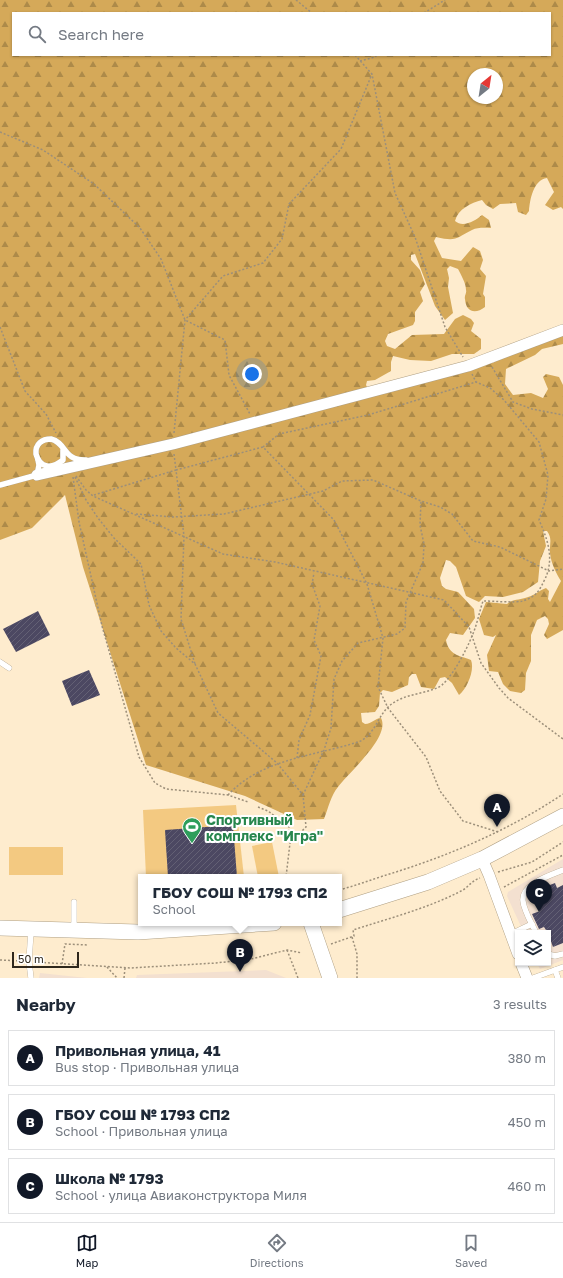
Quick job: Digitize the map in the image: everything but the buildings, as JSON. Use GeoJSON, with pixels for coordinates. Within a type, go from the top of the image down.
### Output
{"type":"FeatureCollection","features":[{"type":"Feature","properties":{"kind":"main road"},"geometry":{"type":"LineString","coordinates":[[342,909],[428,882],[482,859],[563,816]]}},
{"type":"Feature","properties":{"kind":"main road"},"geometry":{"type":"LineString","coordinates":[[0,928],[138,932],[229,926]]}},
{"type":"Feature","properties":{"kind":"main road"},"geometry":{"type":"LineString","coordinates":[[312,926],[330,978]]}},
{"type":"Feature","properties":{"kind":"street"},"geometry":{"type":"LineString","coordinates":[[37,475],[97,460],[173,444],[254,421],[468,366],[563,330]]}},
{"type":"Feature","properties":{"kind":"street"},"geometry":{"type":"LineString","coordinates":[[482,859],[515,946]]}},
{"type":"Feature","properties":{"kind":"street"},"geometry":{"type":"LineString","coordinates":[[522,966],[527,978]]}},
{"type":"Feature","properties":{"kind":"lane"},"geometry":{"type":"LineString","coordinates":[[0,485],[37,475],[39,466],[36,450],[38,444],[46,439],[56,440],[67,455],[75,459],[97,460]]}},
{"type":"Feature","properties":{"kind":"lane"},"geometry":{"type":"LineString","coordinates":[[37,459],[48,467],[54,466],[62,460],[64,450]]}},
{"type":"Feature","properties":{"kind":"lane"},"geometry":{"type":"LineString","coordinates":[[0,662],[8,668]]}},
{"type":"Feature","properties":{"kind":"lane"},"geometry":{"type":"LineString","coordinates":[[535,930],[523,901],[525,895],[532,885],[542,878],[563,870]]}},
{"type":"Feature","properties":{"kind":"lane"},"geometry":{"type":"LineString","coordinates":[[74,902],[74,930]]}},
{"type":"Feature","properties":{"kind":"lane"},"geometry":{"type":"LineString","coordinates":[[510,934],[532,924]]}},
{"type":"Feature","properties":{"kind":"lane"},"geometry":{"type":"LineString","coordinates":[[31,928],[29,962],[31,978]]}},
{"type":"Feature","properties":{"kind":"lane"},"geometry":{"type":"LineString","coordinates":[[551,955],[555,956],[563,954]]}},
{"type":"Feature","properties":{"kind":"lane"},"geometry":{"type":"LineString","coordinates":[[533,978],[563,966]]}},
{"type":"Feature","properties":{"kind":"lane"},"geometry":{"type":"LineString","coordinates":[[555,970],[558,978]]}},
{"type":"Feature","properties":{"kind":"path"},"geometry":{"type":"LineString","coordinates":[[296,0],[311,12]]}},
{"type":"Feature","properties":{"kind":"path"},"geometry":{"type":"LineString","coordinates":[[426,12],[445,0]]}},
{"type":"Feature","properties":{"kind":"path"},"geometry":{"type":"LineString","coordinates":[[356,56],[372,74],[395,193],[415,237],[445,327],[476,382]]}},
{"type":"Feature","properties":{"kind":"path"},"geometry":{"type":"LineString","coordinates":[[360,61],[376,56]]}},
{"type":"Feature","properties":{"kind":"path"},"geometry":{"type":"LineString","coordinates":[[185,320],[223,276],[262,263],[282,239],[289,204],[341,149],[372,74]]}},
{"type":"Feature","properties":{"kind":"path"},"geometry":{"type":"LineString","coordinates":[[0,132],[43,150],[94,184],[140,228],[161,259],[185,320],[173,444],[184,536],[181,619],[195,664],[218,712],[277,763],[303,796]]}},
{"type":"Feature","properties":{"kind":"path"},"geometry":{"type":"LineString","coordinates":[[185,320],[225,340],[229,375],[254,421]]}},
{"type":"Feature","properties":{"kind":"path"},"geometry":{"type":"LineString","coordinates":[[0,327],[25,391],[46,414],[57,434]]}},
{"type":"Feature","properties":{"kind":"path"},"geometry":{"type":"LineString","coordinates":[[488,358],[496,376],[513,402],[532,409],[563,415]]}},
{"type":"Feature","properties":{"kind":"path"},"geometry":{"type":"LineString","coordinates":[[93,496],[176,470],[263,447],[279,434],[368,415],[476,382],[490,388],[504,400],[538,442],[548,475],[546,499],[539,520],[547,539],[550,561],[549,571],[537,594],[521,601],[483,601],[472,636],[446,683],[438,688],[410,694],[388,708],[374,729],[360,742],[277,763],[239,782],[228,794]]}},
{"type":"Feature","properties":{"kind":"path"},"geometry":{"type":"LineString","coordinates":[[263,447],[334,520],[368,584],[383,638],[378,687],[388,708],[426,757],[440,791],[463,821],[498,832]]}},
{"type":"Feature","properties":{"kind":"path"},"geometry":{"type":"LineString","coordinates":[[71,467],[86,490],[93,496],[223,554],[275,562],[314,572],[444,600],[468,626],[482,663],[508,698],[563,739]]}},
{"type":"Feature","properties":{"kind":"path"},"geometry":{"type":"LineString","coordinates":[[71,467],[83,495],[98,518],[114,538],[141,564],[149,606],[161,631],[176,648],[195,664]]}},
{"type":"Feature","properties":{"kind":"path"},"geometry":{"type":"LineString","coordinates":[[71,467],[79,522],[102,626],[139,757],[155,783],[166,789],[228,794],[248,802]]}},
{"type":"Feature","properties":{"kind":"path"},"geometry":{"type":"LineString","coordinates":[[134,514],[182,516],[224,514],[324,491],[342,481],[373,480],[421,501],[440,507],[452,514],[474,541],[500,547],[549,571],[563,569]]}},
{"type":"Feature","properties":{"kind":"path"},"geometry":{"type":"LineString","coordinates":[[290,843],[306,827],[303,796],[324,750],[331,728],[334,679],[342,661],[358,643],[397,634],[405,628],[406,602],[423,563],[424,544],[420,525],[421,501]]}},
{"type":"Feature","properties":{"kind":"path"},"geometry":{"type":"LineString","coordinates":[[297,758],[299,740],[310,715],[321,656],[314,640],[320,606],[312,584],[314,572]]}},
{"type":"Feature","properties":{"kind":"path"},"geometry":{"type":"LineString","coordinates":[[342,889],[408,869],[498,832],[563,794]]}},
{"type":"Feature","properties":{"kind":"path"},"geometry":{"type":"LineString","coordinates":[[258,807],[268,811],[289,827],[290,843],[286,874]]}},
{"type":"Feature","properties":{"kind":"path"},"geometry":{"type":"LineString","coordinates":[[497,872],[532,862],[563,842]]}},
{"type":"Feature","properties":{"kind":"path"},"geometry":{"type":"LineString","coordinates":[[495,892],[563,854]]}},
{"type":"Feature","properties":{"kind":"path"},"geometry":{"type":"LineString","coordinates":[[357,978],[356,954],[352,937],[354,936],[353,930],[406,913],[464,889],[475,880],[482,877]]}},
{"type":"Feature","properties":{"kind":"path"},"geometry":{"type":"LineString","coordinates":[[331,944],[352,937]]}},
{"type":"Feature","properties":{"kind":"path"},"geometry":{"type":"LineString","coordinates":[[62,964],[65,944],[88,945]]}},
{"type":"Feature","properties":{"kind":"path"},"geometry":{"type":"LineString","coordinates":[[0,960],[125,968],[216,963],[251,959],[287,950],[302,953]]}},
{"type":"Feature","properties":{"kind":"path"},"geometry":{"type":"LineString","coordinates":[[287,950],[298,978]]}},
{"type":"Feature","properties":{"kind":"path"},"geometry":{"type":"LineString","coordinates":[[107,967],[117,978]]}},
{"type":"Feature","properties":{"kind":"path"},"geometry":{"type":"LineString","coordinates":[[124,978],[125,968]]}},
{"type":"Feature","properties":{"kind":"shaded area","name":"Спортивный комплекс \"Игра\""},"geometry":{"type":"Polygon","coordinates":[[[236,805],[244,874],[146,874],[143,810],[236,805]]]}},
{"type":"Feature","properties":{"kind":"shaded area"},"geometry":{"type":"Polygon","coordinates":[[[272,842],[278,874],[257,874],[252,846],[272,842]]]}},
{"type":"Feature","properties":{"kind":"shaded area"},"geometry":{"type":"Polygon","coordinates":[[[9,847],[63,847],[63,875],[9,875],[9,847]]]}},
{"type":"Feature","properties":{"kind":"shaded area"},"geometry":{"type":"Polygon","coordinates":[[[563,859],[563,960],[551,965],[551,930],[523,930],[507,896],[508,892],[563,859]]]}},
{"type":"Feature","properties":{"kind":"shaded area"},"geometry":{"type":"Polygon","coordinates":[[[538,966],[548,966],[540,969],[538,966]]]}},
{"type":"Feature","properties":{"kind":"shaded area"},"geometry":{"type":"Polygon","coordinates":[[[266,970],[286,978],[136,978],[137,975],[266,970]]]}},
{"type":"Feature","properties":{"kind":"shaded area"},"geometry":{"type":"Polygon","coordinates":[[[40,973],[87,978],[39,978],[40,973]]]}},
{"type":"Feature","properties":{"kind":"green space"},"geometry":{"type":"Polygon","coordinates":[[[0,0],[563,0],[563,209],[561,207],[553,210],[545,205],[554,192],[547,178],[538,182],[535,186],[531,196],[529,211],[526,215],[518,212],[516,203],[500,204],[493,209],[486,205],[482,200],[469,205],[462,210],[455,221],[465,224],[482,215],[489,220],[491,228],[474,229],[452,239],[436,237],[434,241],[442,258],[461,261],[473,247],[480,251],[483,260],[480,269],[486,276],[483,294],[485,297],[485,307],[478,311],[469,310],[467,307],[465,298],[466,287],[463,279],[458,269],[450,266],[447,269],[449,278],[448,287],[453,313],[445,320],[435,306],[415,254],[411,255],[411,260],[420,270],[425,284],[420,292],[423,301],[415,312],[415,321],[413,325],[388,334],[385,341],[387,346],[395,349],[412,335],[444,334],[455,319],[463,315],[471,319],[474,323],[471,331],[481,339],[481,349],[474,354],[452,354],[431,361],[410,360],[393,356],[391,371],[375,380],[367,381],[366,385],[368,389],[484,362],[493,363],[499,357],[563,335],[563,344],[542,349],[535,355],[506,369],[505,384],[513,395],[531,393],[543,398],[548,389],[543,377],[546,374],[559,377],[563,385],[563,630],[547,639],[544,635],[549,624],[548,619],[545,616],[537,620],[531,635],[531,661],[526,673],[525,690],[521,693],[510,691],[503,684],[498,672],[489,671],[487,655],[496,635],[493,637],[484,635],[479,619],[486,602],[507,604],[513,600],[531,596],[546,588],[549,591],[548,599],[550,602],[561,581],[551,560],[550,539],[547,531],[543,531],[546,546],[540,561],[538,582],[523,592],[503,597],[485,596],[479,602],[466,596],[456,567],[450,561],[446,560],[440,578],[442,586],[446,589],[458,592],[474,609],[475,618],[463,635],[450,633],[446,640],[449,649],[452,652],[471,660],[472,669],[470,679],[459,695],[452,683],[445,677],[440,678],[434,689],[421,687],[416,674],[412,674],[409,677],[408,685],[392,692],[383,690],[380,693],[379,706],[375,712],[361,713],[362,722],[365,724],[381,718],[382,726],[380,735],[367,754],[336,790],[324,819],[297,820],[245,796],[146,765],[83,567],[65,495],[32,528],[0,540],[0,0]]]}},
{"type":"Feature","properties":{"kind":"place","name":"Привольная улица, 41"},"geometry":{"type":"Point","coordinates":[497,827]}},
{"type":"Feature","properties":{"kind":"place","name":"Спортивный комплекс \"Игра\""},"geometry":{"type":"Point","coordinates":[192,844]}},
{"type":"Feature","properties":{"kind":"place","name":"Школа № 1793"},"geometry":{"type":"Point","coordinates":[539,912]}},
{"type":"Feature","properties":{"kind":"place","name":"ГБОУ СОШ № 1793 СП2"},"geometry":{"type":"Point","coordinates":[240,972]}}]}
